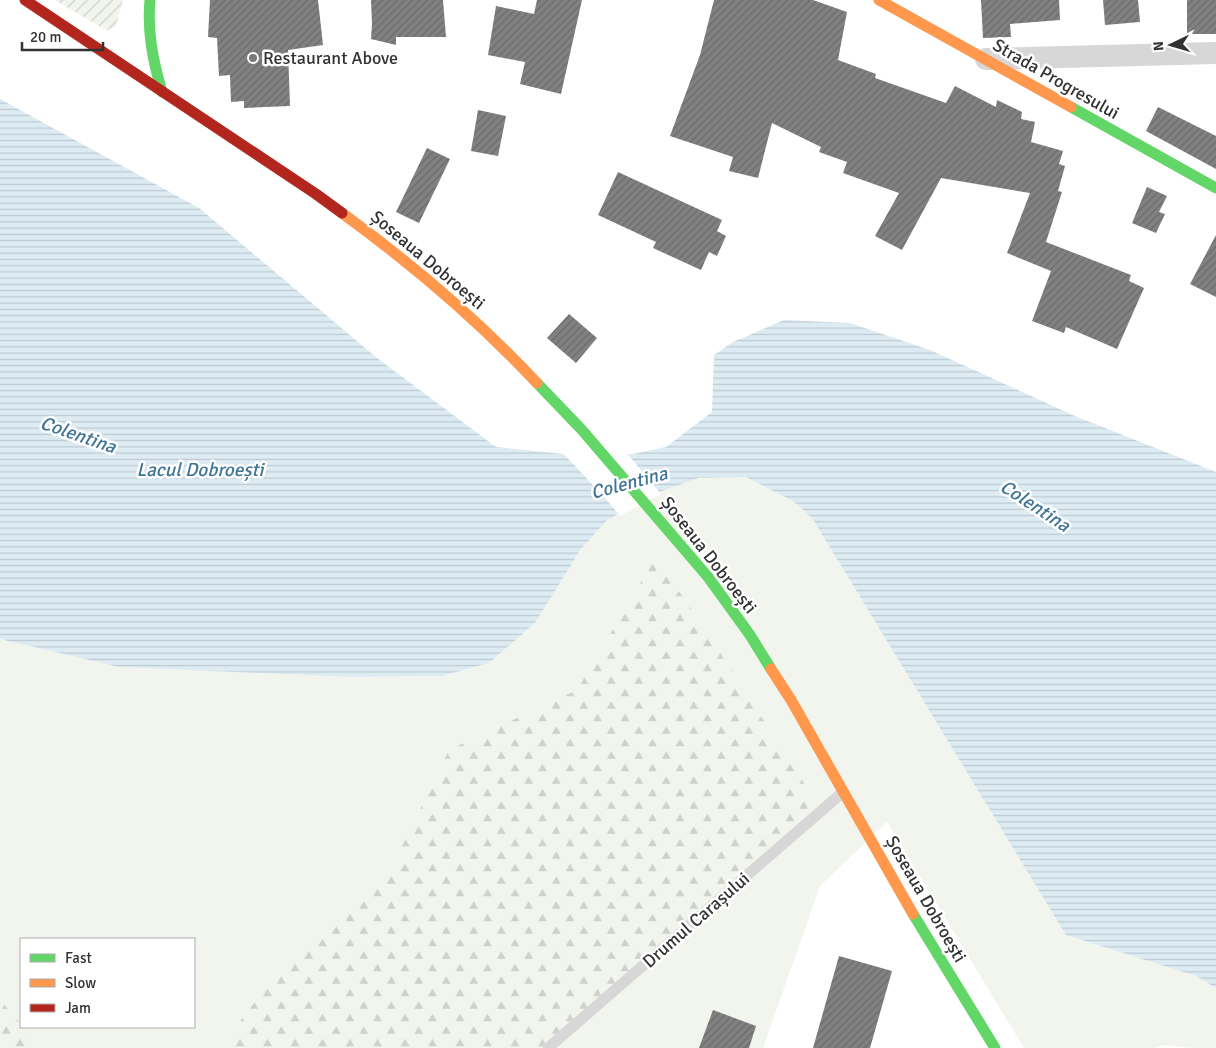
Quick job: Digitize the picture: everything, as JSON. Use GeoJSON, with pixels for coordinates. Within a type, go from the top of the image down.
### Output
{"type":"FeatureCollection","features":[{"type":"Feature","properties":{"kind":"street","name":"Șoseaua Dobroești"},"geometry":{"type":"LineString","coordinates":[[25,0],[316,194],[391,249],[466,313],[526,371],[588,437],[708,577],[750,635],[844,791],[933,948],[995,1048]]}},
{"type":"Feature","properties":{"kind":"street"},"geometry":{"type":"LineString","coordinates":[[150,0],[148,16],[149,42],[154,68],[162,92]]}},
{"type":"Feature","properties":{"kind":"street","name":"Strada Progresului"},"geometry":{"type":"LineString","coordinates":[[879,0],[1216,188]]}},
{"type":"Feature","properties":{"kind":"street"},"geometry":{"type":"LineString","coordinates":[[986,59],[1216,53]]}},
{"type":"Feature","properties":{"kind":"lane","name":"Drumul Carașului"},"geometry":{"type":"LineString","coordinates":[[548,1048],[844,791]]}},
{"type":"Feature","properties":{"kind":"green space"},"geometry":{"type":"Polygon","coordinates":[[[55,0],[123,0],[116,26],[108,30],[55,0]]]}},
{"type":"Feature","properties":{"kind":"green space"},"geometry":{"type":"Polygon","coordinates":[[[746,477],[793,501],[812,518],[1066,935],[1196,976],[1216,988],[1216,1048],[1164,1045],[1154,1048],[1024,1048],[887,822],[820,886],[763,1048],[0,1048],[0,639],[119,667],[350,677],[442,676],[489,663],[534,624],[581,549],[606,520],[659,492],[699,478],[746,477]]]}},
{"type":"Feature","properties":{"kind":"green space"},"geometry":{"type":"Polygon","coordinates":[[[654,560],[688,603],[822,811],[548,1048],[219,1048],[280,970],[389,873],[449,750],[577,690],[654,560]]]}},
{"type":"Feature","properties":{"kind":"green space"},"geometry":{"type":"Polygon","coordinates":[[[0,1000],[20,1023],[20,1028],[25,1028],[44,1048],[0,1048],[0,1000]]]}},
{"type":"Feature","properties":{"kind":"water","name":"Lacul Dobroești"},"geometry":{"type":"Polygon","coordinates":[[[0,99],[199,208],[377,358],[496,447],[573,455],[633,454],[666,447],[712,412],[714,355],[733,342],[784,320],[850,323],[930,350],[1075,416],[1216,472],[1216,988],[1196,976],[1066,935],[812,518],[793,501],[746,477],[699,478],[659,492],[607,520],[581,549],[535,623],[489,663],[442,676],[350,677],[119,667],[0,639],[0,99]]]}},
{"type":"Feature","properties":{"kind":"pier"},"geometry":{"type":"Polygon","coordinates":[[[561,451],[626,452],[661,494],[620,516],[561,451]]]}},
{"type":"Feature","properties":{"kind":"building","name":"Restaurant Above"},"geometry":{"type":"Polygon","coordinates":[[[210,0],[318,0],[323,45],[288,50],[290,106],[244,108],[244,101],[231,102],[230,75],[219,76],[217,38],[208,37],[210,0]]]}},
{"type":"Feature","properties":{"kind":"building"},"geometry":{"type":"Polygon","coordinates":[[[371,0],[443,0],[446,37],[396,37],[396,45],[371,39],[371,0]]]}},
{"type":"Feature","properties":{"kind":"building"},"geometry":{"type":"Polygon","coordinates":[[[537,0],[582,0],[561,94],[520,84],[525,62],[488,55],[496,6],[534,14],[537,0]]]}},
{"type":"Feature","properties":{"kind":"building"},"geometry":{"type":"Polygon","coordinates":[[[714,0],[813,0],[847,12],[838,60],[876,74],[875,78],[946,103],[955,86],[996,107],[997,100],[1022,112],[1021,119],[1035,122],[1031,142],[1063,151],[1059,164],[1065,166],[1058,191],[1062,192],[1046,242],[1131,275],[1129,281],[1144,288],[1117,349],[1066,327],[1064,333],[1032,321],[1051,271],[1007,253],[1030,193],[941,178],[902,250],[875,236],[899,193],[843,173],[847,162],[819,152],[821,147],[772,123],[758,178],[729,171],[733,157],[670,136],[700,55],[714,0]]]}},
{"type":"Feature","properties":{"kind":"building"},"geometry":{"type":"Polygon","coordinates":[[[981,0],[1059,0],[1060,20],[1010,24],[1011,37],[983,38],[981,0]]]}},
{"type":"Feature","properties":{"kind":"building"},"geometry":{"type":"Polygon","coordinates":[[[1103,0],[1138,0],[1140,22],[1105,25],[1103,0]]]}},
{"type":"Feature","properties":{"kind":"building"},"geometry":{"type":"Polygon","coordinates":[[[1187,0],[1216,0],[1216,34],[1187,34],[1187,0]]]}},
{"type":"Feature","properties":{"kind":"building"},"geometry":{"type":"Polygon","coordinates":[[[1158,107],[1216,136],[1216,169],[1146,131],[1158,107]]]}},
{"type":"Feature","properties":{"kind":"building"},"geometry":{"type":"Polygon","coordinates":[[[478,110],[506,116],[498,156],[471,151],[478,110]]]}},
{"type":"Feature","properties":{"kind":"building"},"geometry":{"type":"Polygon","coordinates":[[[427,148],[450,159],[419,223],[396,212],[427,148]]]}},
{"type":"Feature","properties":{"kind":"building"},"geometry":{"type":"Polygon","coordinates":[[[618,172],[722,220],[717,231],[726,236],[717,256],[709,252],[701,270],[653,248],[656,242],[598,215],[618,172]]]}},
{"type":"Feature","properties":{"kind":"building"},"geometry":{"type":"Polygon","coordinates":[[[1147,187],[1167,196],[1159,212],[1165,214],[1156,233],[1132,223],[1147,187]]]}},
{"type":"Feature","properties":{"kind":"building"},"geometry":{"type":"Polygon","coordinates":[[[1216,235],[1216,297],[1190,284],[1216,235]]]}},
{"type":"Feature","properties":{"kind":"building"},"geometry":{"type":"Polygon","coordinates":[[[569,314],[597,338],[576,363],[547,338],[569,314]]]}},
{"type":"Feature","properties":{"kind":"building"},"geometry":{"type":"Polygon","coordinates":[[[839,956],[892,971],[870,1048],[813,1048],[839,956]]]}},
{"type":"Feature","properties":{"kind":"building"},"geometry":{"type":"Polygon","coordinates":[[[713,1010],[756,1026],[749,1048],[699,1048],[713,1010]]]}},
{"type":"Feature","properties":{"kind":"traffic: fast"},"geometry":{"type":"LineString","coordinates":[[150,0],[149,24],[156,69],[162,92]]}},
{"type":"Feature","properties":{"kind":"traffic: fast"},"geometry":{"type":"LineString","coordinates":[[1071,107],[1216,188]]}},
{"type":"Feature","properties":{"kind":"traffic: fast"},"geometry":{"type":"LineString","coordinates":[[537,383],[582,430],[708,577],[750,635],[771,669]]}},
{"type":"Feature","properties":{"kind":"traffic: fast"},"geometry":{"type":"LineString","coordinates":[[913,914],[995,1048]]}},
{"type":"Feature","properties":{"kind":"traffic: slow"},"geometry":{"type":"LineString","coordinates":[[879,0],[1071,107]]}},
{"type":"Feature","properties":{"kind":"traffic: slow"},"geometry":{"type":"LineString","coordinates":[[342,213],[394,252],[444,294],[537,383]]}},
{"type":"Feature","properties":{"kind":"traffic: slow"},"geometry":{"type":"LineString","coordinates":[[771,669],[791,700],[913,914]]}},
{"type":"Feature","properties":{"kind":"traffic: jam"},"geometry":{"type":"LineString","coordinates":[[25,0],[342,213]]}},
{"type":"Feature","properties":{"kind":"place","name":"Restaurant Above"},"geometry":{"type":"Point","coordinates":[253,58]}},
{"type":"Feature","properties":{"kind":"water label","name":"Colentina"},"geometry":{"type":"Point","coordinates":[78,435]}},
{"type":"Feature","properties":{"kind":"water label","name":"Colentina"},"geometry":{"type":"Point","coordinates":[629,483]}},
{"type":"Feature","properties":{"kind":"water label","name":"Colentina"},"geometry":{"type":"Point","coordinates":[1035,506]}}]}
